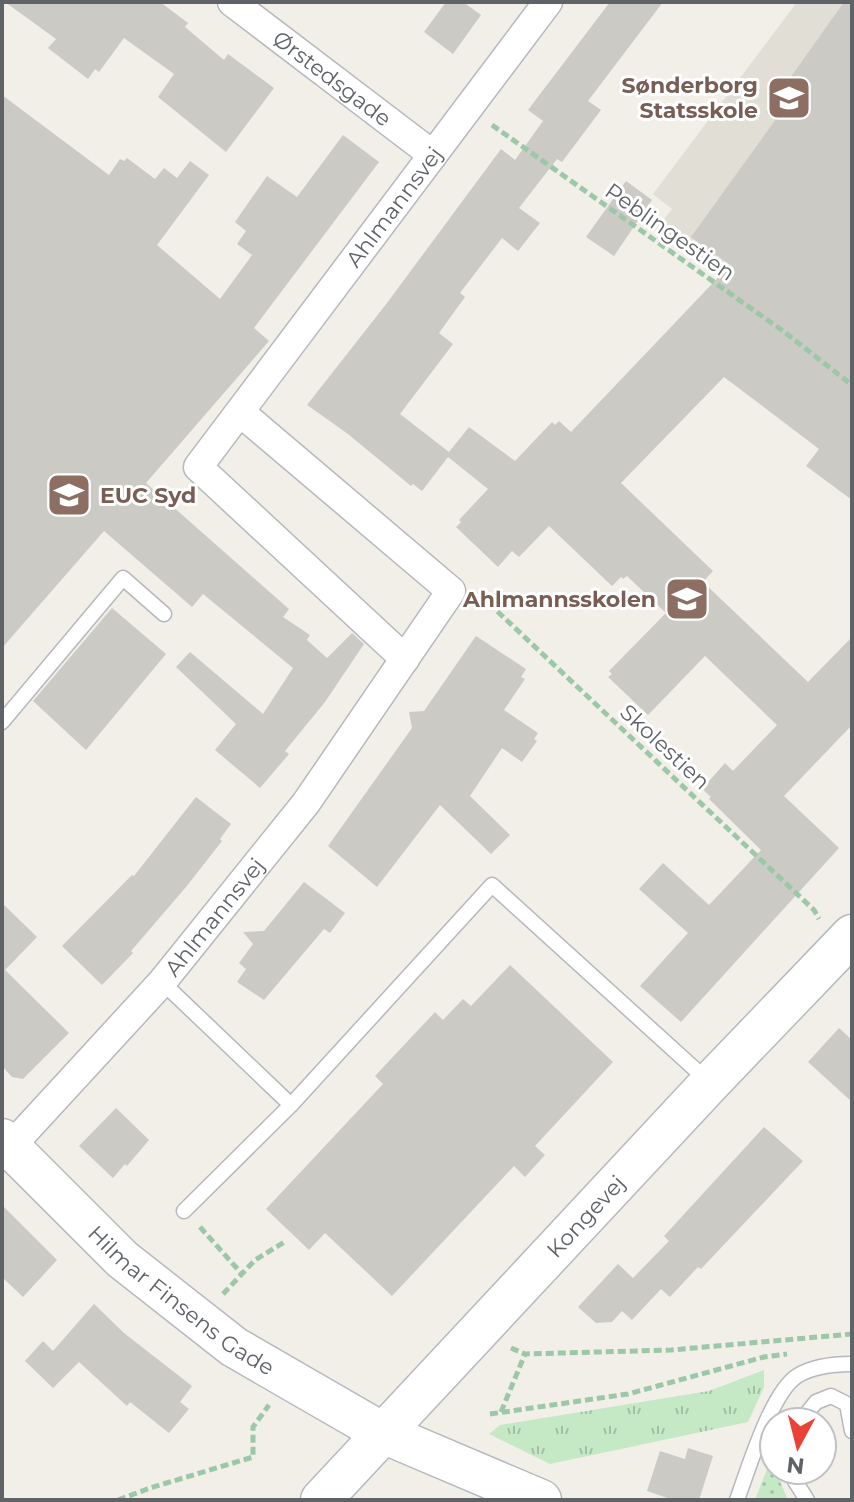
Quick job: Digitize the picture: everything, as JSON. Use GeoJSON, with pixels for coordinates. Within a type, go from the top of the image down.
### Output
{"type":"FeatureCollection","features":[{"type":"Feature","properties":{"kind":"street","name":"Ørstedsgade"},"geometry":{"type":"LineString","coordinates":[[232,2],[433,155]]}},
{"type":"Feature","properties":{"kind":"street","name":"Ahlmannsvej"},"geometry":{"type":"LineString","coordinates":[[405,659],[198,467],[548,2]]}},
{"type":"Feature","properties":{"kind":"street"},"geometry":{"type":"LineString","coordinates":[[240,412],[451,591]]}},
{"type":"Feature","properties":{"kind":"street","name":"Ahlmannsvej"},"geometry":{"type":"LineString","coordinates":[[5,1148],[162,982],[306,803],[451,591]]}},
{"type":"Feature","properties":{"kind":"street","name":"Kongevej"},"geometry":{"type":"LineString","coordinates":[[321,1500],[710,1083],[844,949]]}},
{"type":"Feature","properties":{"kind":"street","name":"Hilmar Finsens Gade"},"geometry":{"type":"LineString","coordinates":[[5,1148],[122,1259],[234,1347],[383,1433],[541,1500]]}},
{"type":"Feature","properties":{"kind":"lane"},"geometry":{"type":"LineString","coordinates":[[2,722],[123,578],[164,614]]}},
{"type":"Feature","properties":{"kind":"lane"},"geometry":{"type":"LineString","coordinates":[[184,1211],[291,1105],[492,885],[710,1083]]}},
{"type":"Feature","properties":{"kind":"lane"},"geometry":{"type":"LineString","coordinates":[[162,982],[291,1105]]}},
{"type":"Feature","properties":{"kind":"lane"},"geometry":{"type":"LineString","coordinates":[[737,1500],[765,1425],[795,1377],[818,1367],[852,1364]]}},
{"type":"Feature","properties":{"kind":"lane"},"geometry":{"type":"LineString","coordinates":[[813,1406],[831,1396],[847,1404],[852,1431]]}},
{"type":"Feature","properties":{"kind":"path","name":"Peblingestien"},"geometry":{"type":"LineString","coordinates":[[468,108],[783,331],[852,385]]}},
{"type":"Feature","properties":{"kind":"path","name":"Skolestien"},"geometry":{"type":"LineString","coordinates":[[451,591],[479,594],[814,910],[844,949]]}},
{"type":"Feature","properties":{"kind":"path"},"geometry":{"type":"LineString","coordinates":[[198,1319],[255,1260],[286,1241]]}},
{"type":"Feature","properties":{"kind":"path"},"geometry":{"type":"LineString","coordinates":[[220,1248],[242,1274]]}},
{"type":"Feature","properties":{"kind":"path"},"geometry":{"type":"LineString","coordinates":[[477,1334],[525,1354],[671,1350],[852,1334]]}},
{"type":"Feature","properties":{"kind":"path"},"geometry":{"type":"LineString","coordinates":[[501,1412],[525,1354]]}},
{"type":"Feature","properties":{"kind":"path"},"geometry":{"type":"LineString","coordinates":[[490,1414],[628,1394],[764,1357],[795,1354]]}},
{"type":"Feature","properties":{"kind":"path"},"geometry":{"type":"LineString","coordinates":[[118,1500],[253,1457],[253,1427],[269,1405]]}},
{"type":"Feature","properties":{"kind":"shaded area","name":"Sønderborg Statsskole"},"geometry":{"type":"Polygon","coordinates":[[[797,2],[852,2],[852,378],[656,229],[672,209],[653,194],[797,2]]]}},
{"type":"Feature","properties":{"kind":"green space"},"geometry":{"type":"Polygon","coordinates":[[[764,1370],[764,1387],[748,1422],[550,1464],[489,1434],[500,1425],[709,1391],[764,1370]]]}},
{"type":"Feature","properties":{"kind":"green space"},"geometry":{"type":"Polygon","coordinates":[[[760,1486],[782,1486],[788,1500],[755,1500],[760,1486]]]}},
{"type":"Feature","properties":{"kind":"building"},"geometry":{"type":"Polygon","coordinates":[[[5,2],[160,2],[188,23],[185,27],[224,60],[228,54],[274,88],[226,152],[158,97],[174,74],[124,38],[99,72],[95,69],[88,79],[48,48],[56,39],[5,2]]]}},
{"type":"Feature","properties":{"kind":"building"},"geometry":{"type":"Polygon","coordinates":[[[446,2],[463,2],[481,15],[453,54],[424,32],[446,2]]]}},
{"type":"Feature","properties":{"kind":"building"},"geometry":{"type":"Polygon","coordinates":[[[610,2],[663,2],[588,101],[601,110],[562,162],[557,159],[519,208],[540,223],[518,251],[502,238],[460,293],[465,297],[439,333],[453,344],[400,414],[449,452],[469,427],[515,461],[552,422],[555,425],[559,421],[571,432],[730,265],[691,237],[776,119],[766,112],[844,2],[852,2],[852,500],[806,466],[819,449],[724,377],[621,483],[713,571],[703,582],[808,682],[852,637],[852,725],[784,796],[839,848],[681,1022],[640,986],[688,933],[639,889],[663,863],[709,905],[761,850],[702,789],[725,763],[733,771],[777,725],[705,656],[648,715],[608,677],[612,674],[609,671],[666,613],[627,576],[621,577],[612,586],[549,526],[519,557],[512,551],[498,567],[456,527],[488,489],[448,457],[422,491],[413,484],[411,486],[307,405],[501,149],[515,160],[543,121],[528,110],[610,2]]]}},
{"type":"Feature","properties":{"kind":"building","name":"EUC Syd"},"geometry":{"type":"Polygon","coordinates":[[[2,95],[109,175],[120,159],[124,161],[127,158],[155,179],[164,168],[177,178],[190,161],[209,175],[157,245],[220,299],[252,255],[237,244],[246,231],[235,222],[267,176],[297,197],[343,135],[379,162],[254,328],[269,341],[146,483],[289,609],[283,617],[310,635],[307,640],[327,658],[352,633],[364,644],[325,702],[285,751],[289,754],[260,788],[215,750],[236,724],[176,667],[190,652],[263,714],[293,668],[203,594],[192,607],[104,531],[2,648],[2,95]]]}},
{"type":"Feature","properties":{"kind":"building"},"geometry":{"type":"Polygon","coordinates":[[[626,181],[652,200],[614,256],[586,237],[626,181]]]}},
{"type":"Feature","properties":{"kind":"building"},"geometry":{"type":"Polygon","coordinates":[[[112,608],[166,654],[86,750],[33,701],[112,608]]]}},
{"type":"Feature","properties":{"kind":"building"},"geometry":{"type":"Polygon","coordinates":[[[476,636],[526,669],[521,677],[525,679],[504,710],[538,733],[534,739],[537,741],[522,762],[502,748],[470,796],[510,835],[491,854],[440,805],[377,887],[328,846],[412,728],[409,712],[424,711],[476,636]]]}},
{"type":"Feature","properties":{"kind":"building"},"geometry":{"type":"Polygon","coordinates":[[[196,797],[231,824],[220,839],[222,841],[186,887],[131,951],[133,953],[102,985],[62,946],[134,876],[196,797]]]}},
{"type":"Feature","properties":{"kind":"building"},"geometry":{"type":"Polygon","coordinates":[[[304,882],[345,913],[330,933],[324,929],[264,1000],[237,982],[246,969],[239,963],[253,944],[243,932],[264,931],[304,882]]]}},
{"type":"Feature","properties":{"kind":"building"},"geometry":{"type":"Polygon","coordinates":[[[2,903],[37,937],[5,970],[69,1033],[23,1079],[12,1077],[2,1066],[2,903]]]}},
{"type":"Feature","properties":{"kind":"building"},"geometry":{"type":"Polygon","coordinates":[[[510,965],[613,1062],[535,1146],[545,1155],[525,1177],[514,1166],[392,1296],[325,1233],[309,1250],[266,1209],[383,1084],[375,1076],[435,1012],[443,1020],[463,999],[471,1006],[510,965]]]}},
{"type":"Feature","properties":{"kind":"building"},"geometry":{"type":"Polygon","coordinates":[[[839,1028],[852,1040],[852,1102],[808,1062],[839,1028]]]}},
{"type":"Feature","properties":{"kind":"building"},"geometry":{"type":"Polygon","coordinates":[[[116,1108],[149,1140],[113,1178],[79,1146],[116,1108]]]}},
{"type":"Feature","properties":{"kind":"building"},"geometry":{"type":"Polygon","coordinates":[[[764,1127],[803,1161],[701,1269],[698,1267],[670,1297],[661,1289],[632,1320],[622,1311],[612,1322],[596,1323],[578,1307],[618,1264],[633,1278],[669,1241],[664,1236],[764,1127]]]}},
{"type":"Feature","properties":{"kind":"building"},"geometry":{"type":"Polygon","coordinates":[[[2,1205],[57,1260],[23,1297],[2,1277],[2,1205]]]}},
{"type":"Feature","properties":{"kind":"building"},"geometry":{"type":"Polygon","coordinates":[[[94,1304],[124,1333],[192,1386],[180,1402],[189,1409],[169,1433],[130,1402],[127,1406],[79,1362],[53,1388],[25,1361],[43,1341],[53,1351],[94,1304]]]}},
{"type":"Feature","properties":{"kind":"building"},"geometry":{"type":"Polygon","coordinates":[[[688,1448],[713,1456],[699,1500],[673,1500],[647,1491],[660,1451],[685,1459],[688,1448]]]}},
{"type":"Feature","properties":{"kind":"place","name":"Sønderborg Statsskole"},"geometry":{"type":"Point","coordinates":[789,98]}},
{"type":"Feature","properties":{"kind":"place","name":"EUC Syd"},"geometry":{"type":"Point","coordinates":[69,495]}},
{"type":"Feature","properties":{"kind":"place","name":"Ahlmannsskolen"},"geometry":{"type":"Point","coordinates":[687,599]}}]}
